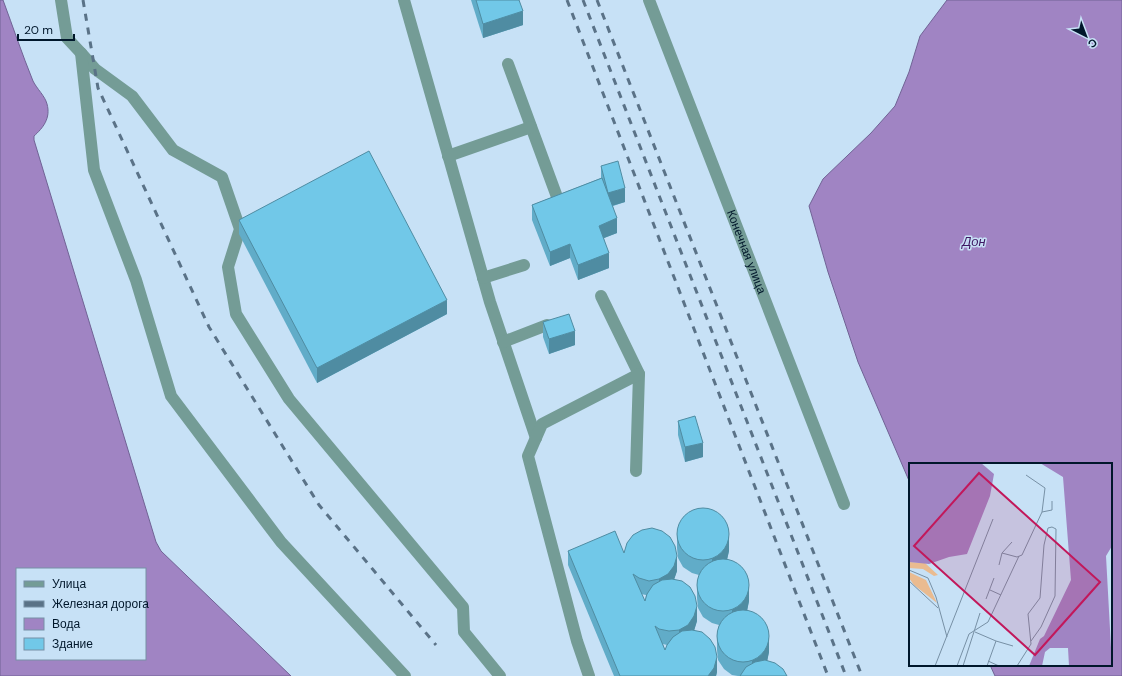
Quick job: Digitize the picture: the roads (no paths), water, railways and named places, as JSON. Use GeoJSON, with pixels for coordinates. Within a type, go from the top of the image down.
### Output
{"type":"FeatureCollection","features":[{"type":"Feature","properties":{"kind":"lane"},"geometry":{"type":"LineString","coordinates":[[61,0],[67,38],[95,69],[132,96],[173,150],[222,178],[240,228],[228,267],[236,314],[289,399],[463,607],[464,632],[500,676]]}},
{"type":"Feature","properties":{"kind":"lane"},"geometry":{"type":"LineString","coordinates":[[404,0],[483,278],[536,438]]}},
{"type":"Feature","properties":{"kind":"lane","name":"Конечная улица"},"geometry":{"type":"LineString","coordinates":[[649,0],[844,504]]}},
{"type":"Feature","properties":{"kind":"lane"},"geometry":{"type":"LineString","coordinates":[[81,53],[94,170],[136,280],[171,396],[281,542],[405,676]]}},
{"type":"Feature","properties":{"kind":"lane"},"geometry":{"type":"LineString","coordinates":[[508,64],[560,205]]}},
{"type":"Feature","properties":{"kind":"lane"},"geometry":{"type":"LineString","coordinates":[[448,156],[532,127]]}},
{"type":"Feature","properties":{"kind":"lane"},"geometry":{"type":"LineString","coordinates":[[483,278],[524,265]]}},
{"type":"Feature","properties":{"kind":"lane"},"geometry":{"type":"LineString","coordinates":[[601,296],[639,374],[636,471]]}},
{"type":"Feature","properties":{"kind":"lane"},"geometry":{"type":"LineString","coordinates":[[503,342],[547,325]]}},
{"type":"Feature","properties":{"kind":"lane"},"geometry":{"type":"LineString","coordinates":[[589,676],[577,641],[528,456],[542,424],[639,374]]}},
{"type":"Feature","properties":{"kind":"water"},"geometry":{"type":"Polygon","coordinates":[[[0,0],[3,0],[33,81],[45,98],[47,104],[47,118],[43,126],[34,136],[34,140],[156,542],[161,551],[291,676],[0,676],[0,0]]]}},
{"type":"Feature","properties":{"kind":"water","name":"Дон"},"geometry":{"type":"Polygon","coordinates":[[[947,0],[1122,0],[1122,676],[995,676],[990,666],[1112,666],[1112,463],[909,463],[909,481],[858,362],[828,272],[809,206],[823,179],[871,133],[895,106],[909,72],[920,36],[947,0]]]}},
{"type":"Feature","properties":{"kind":"railway"},"geometry":{"type":"LineString","coordinates":[[83,0],[98,88],[209,327],[319,505],[436,645]]}},
{"type":"Feature","properties":{"kind":"railway"},"geometry":{"type":"LineString","coordinates":[[567,0],[828,676]]}},
{"type":"Feature","properties":{"kind":"railway"},"geometry":{"type":"LineString","coordinates":[[583,0],[846,676]]}},
{"type":"Feature","properties":{"kind":"railway"},"geometry":{"type":"LineString","coordinates":[[597,0],[862,676]]}}]}
